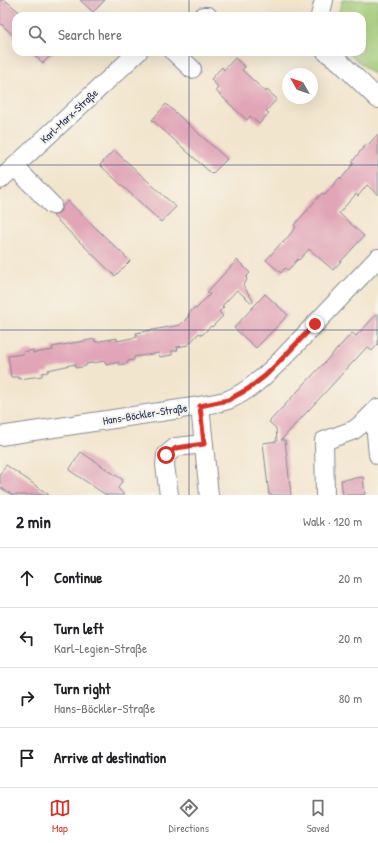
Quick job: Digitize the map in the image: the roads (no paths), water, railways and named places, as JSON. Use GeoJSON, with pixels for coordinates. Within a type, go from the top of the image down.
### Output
{"type":"FeatureCollection","features":[{"type":"Feature","properties":{"kind":"street"},"geometry":{"type":"LineString","coordinates":[[321,12],[324,0]]}},
{"type":"Feature","properties":{"kind":"street","name":"Karl-Marx-Straße"},"geometry":{"type":"LineString","coordinates":[[0,180],[134,56]]}},
{"type":"Feature","properties":{"kind":"street"},"geometry":{"type":"LineString","coordinates":[[178,56],[192,69]]}},
{"type":"Feature","properties":{"kind":"street"},"geometry":{"type":"LineString","coordinates":[[332,56],[340,62],[378,99]]}},
{"type":"Feature","properties":{"kind":"street"},"geometry":{"type":"LineString","coordinates":[[15,167],[52,205]]}},
{"type":"Feature","properties":{"kind":"street","name":"Hans-Böckler-Straße"},"geometry":{"type":"LineString","coordinates":[[0,436],[200,406],[228,400],[248,389],[265,376],[378,258]]}},
{"type":"Feature","properties":{"kind":"street"},"geometry":{"type":"LineString","coordinates":[[200,406],[209,495]]}},
{"type":"Feature","properties":{"kind":"street"},"geometry":{"type":"LineString","coordinates":[[325,495],[324,441],[354,430],[376,410]]}},
{"type":"Feature","properties":{"kind":"street"},"geometry":{"type":"LineString","coordinates":[[376,410],[378,455]]}},
{"type":"Feature","properties":{"kind":"street"},"geometry":{"type":"LineString","coordinates":[[169,495],[165,465],[166,455],[176,448],[204,444]]}}]}
